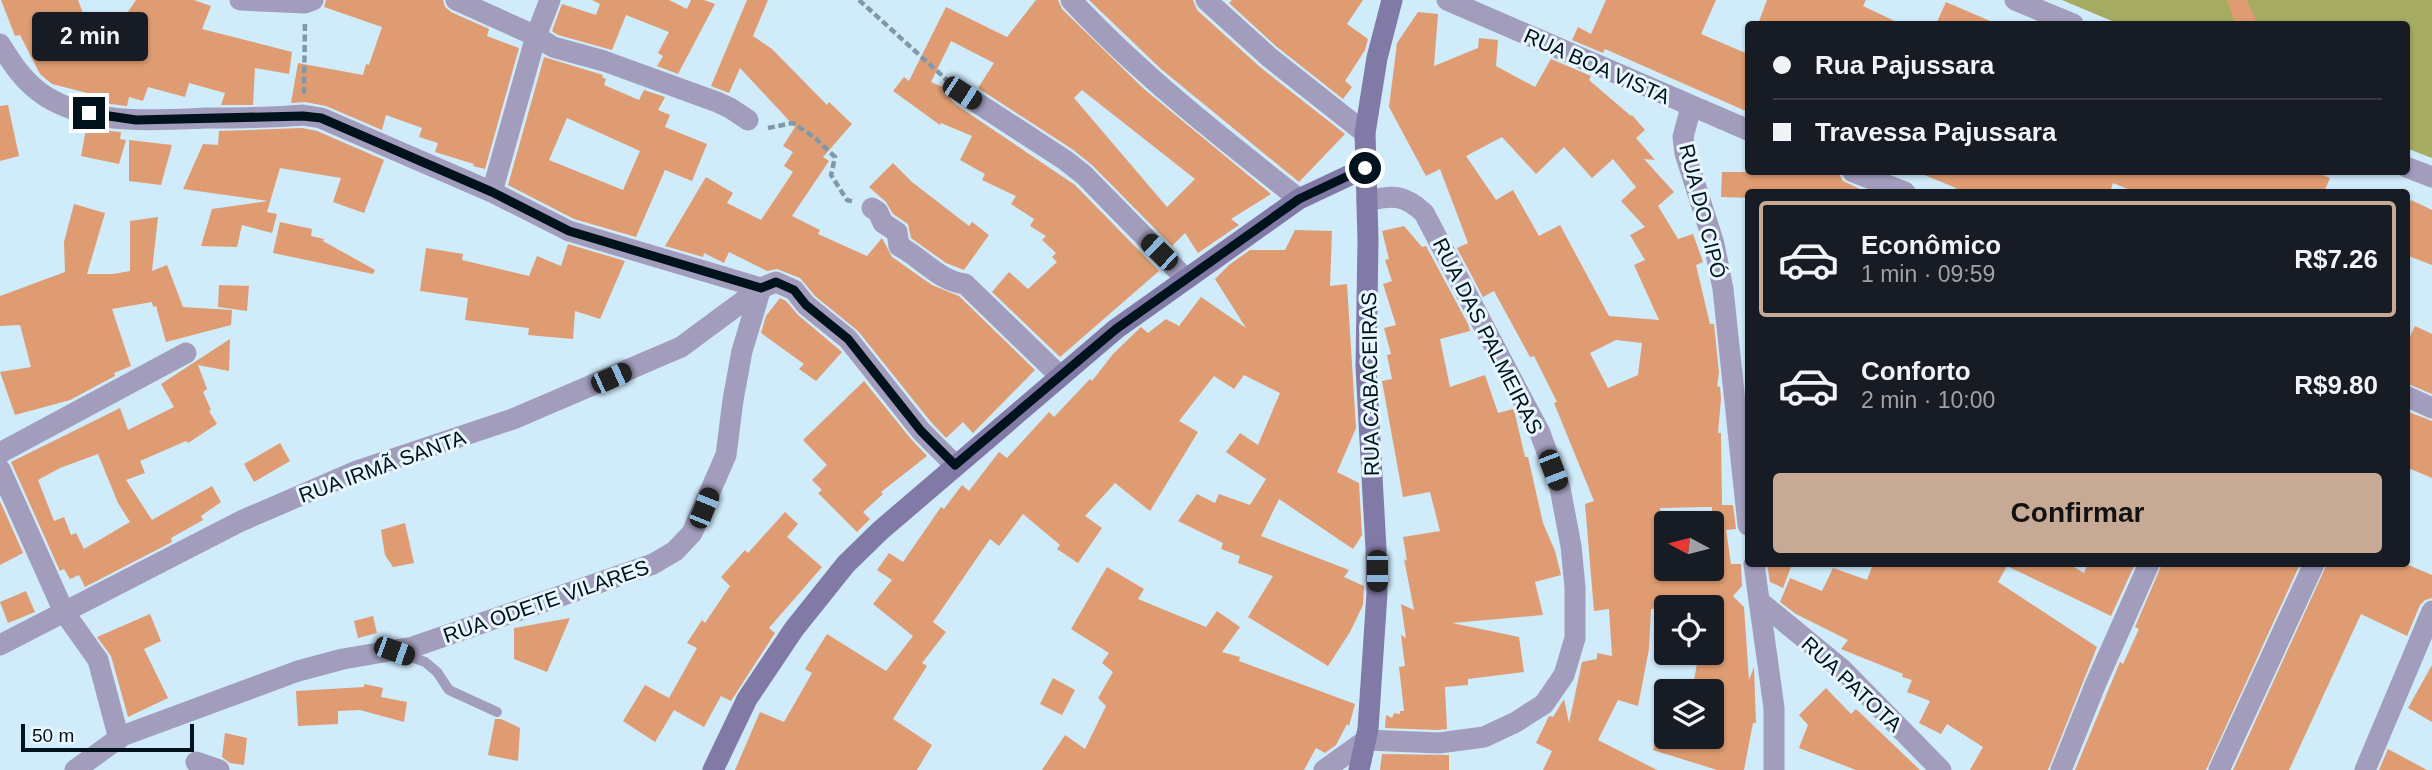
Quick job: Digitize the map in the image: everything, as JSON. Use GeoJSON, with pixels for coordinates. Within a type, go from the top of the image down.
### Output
{"type":"FeatureCollection","features":[{"type":"Feature","properties":{"kind":"main road","name":"RUA CABACEIRAS"},"geometry":{"type":"LineString","coordinates":[[1359,770],[1366,740],[1377,604],[1377,548],[1366,367],[1368,240],[1365,133],[1377,58],[1392,0]]}},
{"type":"Feature","properties":{"kind":"main road"},"geometry":{"type":"LineString","coordinates":[[713,770],[747,699],[794,629],[846,564],[955,465],[1116,329],[1299,199],[1365,168]]}},
{"type":"Feature","properties":{"kind":"street"},"geometry":{"type":"LineString","coordinates":[[240,0],[309,2]]}},
{"type":"Feature","properties":{"kind":"street"},"geometry":{"type":"LineString","coordinates":[[456,0],[536,36],[553,47],[604,61],[717,102],[748,120]]}},
{"type":"Feature","properties":{"kind":"street"},"geometry":{"type":"LineString","coordinates":[[492,192],[536,36],[550,0]]}},
{"type":"Feature","properties":{"kind":"street"},"geometry":{"type":"LineString","coordinates":[[1071,0],[1106,38],[1178,103],[1299,199]]}},
{"type":"Feature","properties":{"kind":"street"},"geometry":{"type":"LineString","coordinates":[[1206,0],[1269,57],[1365,133]]}},
{"type":"Feature","properties":{"kind":"street","name":"RUA BOA VISTA"},"geometry":{"type":"LineString","coordinates":[[1447,0],[1745,129]]}},
{"type":"Feature","properties":{"kind":"street"},"geometry":{"type":"LineString","coordinates":[[2015,0],[2066,21]]}},
{"type":"Feature","properties":{"kind":"street"},"geometry":{"type":"LineString","coordinates":[[0,44],[19,75],[46,96],[72,109],[106,117],[136,120],[303,116],[336,123],[382,146],[492,192],[583,236],[761,288],[776,282],[794,290],[806,305],[848,339],[921,431],[955,465]]}},
{"type":"Feature","properties":{"kind":"street"},"geometry":{"type":"LineString","coordinates":[[962,93],[1084,175],[1186,279]]}},
{"type":"Feature","properties":{"kind":"street","name":"RUA DO CIPÓ"},"geometry":{"type":"LineString","coordinates":[[1691,107],[1683,137],[1685,153],[1714,244],[1723,289],[1745,497]]}},
{"type":"Feature","properties":{"kind":"street"},"geometry":{"type":"LineString","coordinates":[[2410,169],[2432,177]]}},
{"type":"Feature","properties":{"kind":"street"},"geometry":{"type":"LineString","coordinates":[[1861,175],[1897,189]]}},
{"type":"Feature","properties":{"kind":"street","name":"RUA DAS PALMEIRAS"},"geometry":{"type":"LineString","coordinates":[[1366,740],[1439,743],[1484,737],[1516,722],[1544,704],[1564,674],[1575,638],[1576,587],[1560,488],[1540,433],[1424,213],[1407,199],[1384,197],[1367,201]]}},
{"type":"Feature","properties":{"kind":"street"},"geometry":{"type":"LineString","coordinates":[[872,208],[878,212],[883,223],[897,232],[899,246],[954,282],[965,284],[1060,376]]}},
{"type":"Feature","properties":{"kind":"street","name":"RUA IRMÃ SANTA"},"geometry":{"type":"LineString","coordinates":[[0,645],[241,521],[357,471],[513,419],[681,346],[761,288]]}},
{"type":"Feature","properties":{"kind":"street","name":"RUA ODETE VILARES"},"geometry":{"type":"LineString","coordinates":[[75,770],[119,738],[298,671],[343,659],[413,647],[653,564],[675,551],[692,533],[726,455],[743,351],[761,288]]}},
{"type":"Feature","properties":{"kind":"street"},"geometry":{"type":"LineString","coordinates":[[0,453],[186,353]]}},
{"type":"Feature","properties":{"kind":"street"},"geometry":{"type":"LineString","coordinates":[[2410,399],[2432,408]]}},
{"type":"Feature","properties":{"kind":"street"},"geometry":{"type":"LineString","coordinates":[[0,468],[64,612],[98,660],[119,738]]}},
{"type":"Feature","properties":{"kind":"street"},"geometry":{"type":"LineString","coordinates":[[1754,567],[1774,708],[1774,770]]}},
{"type":"Feature","properties":{"kind":"street"},"geometry":{"type":"LineString","coordinates":[[2061,770],[2147,567]]}},
{"type":"Feature","properties":{"kind":"street"},"geometry":{"type":"LineString","coordinates":[[2219,770],[2313,567]]}},
{"type":"Feature","properties":{"kind":"street","name":"RUA PATOTA"},"geometry":{"type":"LineString","coordinates":[[1759,601],[1842,669],[1941,770]]}},
{"type":"Feature","properties":{"kind":"street"},"geometry":{"type":"LineString","coordinates":[[2365,770],[2432,611]]}},
{"type":"Feature","properties":{"kind":"street"},"geometry":{"type":"LineString","coordinates":[[1324,770],[1366,740]]}},
{"type":"Feature","properties":{"kind":"street"},"geometry":{"type":"LineString","coordinates":[[196,762],[219,770]]}},
{"type":"Feature","properties":{"kind":"lane"},"geometry":{"type":"LineString","coordinates":[[394,651],[425,662],[437,672],[449,690],[497,712]]}},
{"type":"Feature","properties":{"kind":"path"},"geometry":{"type":"LineString","coordinates":[[859,0],[962,93]]}},
{"type":"Feature","properties":{"kind":"path"},"geometry":{"type":"LineString","coordinates":[[303,116],[309,2]]}},
{"type":"Feature","properties":{"kind":"path"},"geometry":{"type":"LineString","coordinates":[[748,120],[766,128],[793,122],[835,157],[831,175],[847,200],[872,208]]}},
{"type":"Feature","properties":{"kind":"green space"},"geometry":{"type":"Polygon","coordinates":[[[2062,0],[2432,0],[2432,158],[2410,150],[2410,21],[2112,21],[2062,0]]]}},
{"type":"Feature","properties":{"kind":"building"},"geometry":{"type":"Polygon","coordinates":[[[1,0],[78,0],[90,32],[114,32],[136,0],[194,0],[211,6],[202,29],[292,52],[289,74],[255,68],[253,105],[221,105],[225,93],[189,83],[185,97],[148,87],[143,101],[129,97],[127,106],[102,103],[103,97],[52,84],[40,74],[20,35],[15,36],[1,0]]]}},
{"type":"Feature","properties":{"kind":"building"},"geometry":{"type":"Polygon","coordinates":[[[326,0],[443,0],[445,7],[451,12],[489,29],[487,36],[519,48],[485,169],[435,152],[438,143],[419,137],[422,128],[386,115],[382,130],[326,106],[305,102],[291,103],[298,63],[363,75],[382,27],[324,7],[326,0]]]}},
{"type":"Feature","properties":{"kind":"building"},"geometry":{"type":"Polygon","coordinates":[[[592,0],[669,0],[687,9],[691,0],[704,0],[715,4],[678,74],[657,66],[663,56],[658,53],[669,32],[626,15],[612,50],[552,31],[562,4],[596,15],[600,4],[592,0]]]}},
{"type":"Feature","properties":{"kind":"building"},"geometry":{"type":"Polygon","coordinates":[[[747,0],[768,0],[753,36],[772,49],[827,105],[829,102],[852,124],[823,157],[829,161],[792,216],[820,230],[818,234],[867,256],[882,238],[892,257],[932,285],[959,296],[1035,370],[973,433],[963,422],[946,438],[858,331],[815,296],[800,278],[777,269],[767,271],[729,252],[724,263],[704,253],[703,257],[665,246],[706,177],[733,193],[727,203],[761,220],[793,172],[784,166],[793,152],[783,146],[795,127],[740,68],[729,93],[711,86],[747,0]]]}},
{"type":"Feature","properties":{"kind":"building"},"geometry":{"type":"Polygon","coordinates":[[[1036,0],[1058,0],[1062,9],[1144,89],[1271,194],[1231,219],[1239,225],[1198,253],[1185,233],[1172,246],[1092,165],[978,88],[994,63],[951,41],[931,82],[950,90],[950,98],[955,104],[1075,185],[1159,271],[1060,357],[992,292],[1009,272],[1028,289],[1057,262],[1052,257],[1056,253],[1042,240],[1046,236],[1030,226],[1034,219],[1011,204],[1016,196],[982,180],[985,174],[960,160],[972,136],[941,123],[940,125],[893,91],[904,77],[909,81],[946,7],[1007,37],[1036,0]],[[1082,90],[1074,98],[1167,207],[1195,179],[1082,90]]]}},
{"type":"Feature","properties":{"kind":"building"},"geometry":{"type":"Polygon","coordinates":[[[1089,0],[1193,0],[1197,10],[1260,67],[1345,134],[1299,182],[1161,69],[1089,0]]]}},
{"type":"Feature","properties":{"kind":"building"},"geometry":{"type":"Polygon","coordinates":[[[1232,0],[1363,0],[1347,24],[1368,39],[1365,50],[1345,81],[1352,87],[1343,99],[1277,47],[1229,3],[1232,0]]]}},
{"type":"Feature","properties":{"kind":"building"},"geometry":{"type":"Polygon","coordinates":[[[1606,0],[1716,0],[1701,34],[1745,53],[1745,111],[1605,49],[1603,53],[1572,40],[1578,27],[1591,34],[1606,0]]]}},
{"type":"Feature","properties":{"kind":"building"},"geometry":{"type":"Polygon","coordinates":[[[1767,0],[1866,0],[1863,6],[1895,21],[1759,21],[1767,0]]]}},
{"type":"Feature","properties":{"kind":"building"},"geometry":{"type":"Polygon","coordinates":[[[2227,0],[2247,0],[2257,21],[2234,21],[2227,0]]]}},
{"type":"Feature","properties":{"kind":"building"},"geometry":{"type":"Polygon","coordinates":[[[1946,2],[1990,21],[1937,21],[1946,2]]]}},
{"type":"Feature","properties":{"kind":"building"},"geometry":{"type":"Polygon","coordinates":[[[1418,12],[1438,14],[1434,66],[1478,48],[1479,38],[1498,40],[1496,66],[1535,87],[1551,59],[1591,76],[1589,80],[1632,115],[1645,130],[1636,138],[1655,160],[1644,159],[1674,192],[1658,206],[1678,239],[1693,234],[1703,262],[1696,265],[1710,324],[1714,324],[1719,373],[1717,386],[1720,387],[1721,399],[1718,433],[1721,433],[1722,505],[1733,505],[1736,529],[1726,530],[1731,564],[1741,564],[1742,586],[1733,596],[1744,607],[1749,680],[1754,667],[1756,723],[1753,723],[1744,770],[1717,770],[1653,750],[1654,747],[1654,749],[1724,749],[1724,679],[1694,679],[1697,665],[1724,665],[1724,595],[1654,595],[1649,649],[1638,706],[1618,700],[1598,740],[1657,770],[1543,770],[1552,751],[1536,743],[1549,716],[1553,717],[1564,699],[1569,723],[1582,662],[1597,659],[1597,653],[1612,656],[1609,609],[1594,611],[1585,504],[1594,501],[1554,403],[1557,402],[1534,356],[1530,357],[1494,291],[1483,297],[1457,248],[1468,243],[1440,169],[1426,176],[1389,107],[1397,43],[1418,12]],[[1502,137],[1466,156],[1496,200],[1513,190],[1539,236],[1560,225],[1609,316],[1659,320],[1634,265],[1645,260],[1630,235],[1645,227],[1621,201],[1636,187],[1613,159],[1592,178],[1564,147],[1536,174],[1502,137]],[[1616,340],[1590,353],[1608,388],[1638,375],[1642,343],[1616,340]]]}},
{"type":"Feature","properties":{"kind":"building"},"geometry":{"type":"Polygon","coordinates":[[[544,57],[603,75],[606,79],[604,85],[639,100],[644,90],[665,97],[658,110],[670,115],[665,127],[707,144],[692,181],[665,170],[636,237],[574,219],[508,185],[544,57]],[[567,118],[549,160],[623,190],[640,151],[567,118]]]}},
{"type":"Feature","properties":{"kind":"building"},"geometry":{"type":"Polygon","coordinates":[[[8,105],[19,156],[0,161],[0,106],[8,105]]]}},
{"type":"Feature","properties":{"kind":"building"},"geometry":{"type":"Polygon","coordinates":[[[302,128],[317,131],[384,160],[364,213],[333,202],[341,178],[280,168],[267,212],[277,214],[272,233],[242,225],[237,247],[201,246],[212,209],[268,201],[183,189],[203,144],[218,145],[219,131],[302,128]]]}},
{"type":"Feature","properties":{"kind":"building"},"geometry":{"type":"Polygon","coordinates":[[[86,129],[121,132],[120,139],[126,140],[119,164],[81,156],[86,129]]]}},
{"type":"Feature","properties":{"kind":"building"},"geometry":{"type":"Polygon","coordinates":[[[129,140],[172,145],[161,185],[129,181],[129,140]]]}},
{"type":"Feature","properties":{"kind":"building"},"geometry":{"type":"Polygon","coordinates":[[[893,163],[912,182],[969,226],[972,222],[989,235],[964,270],[946,263],[911,238],[908,224],[893,214],[886,202],[869,187],[893,163]]]}},
{"type":"Feature","properties":{"kind":"building"},"geometry":{"type":"Polygon","coordinates":[[[1722,172],[1745,172],[1745,175],[1840,175],[1843,181],[1860,189],[1745,189],[1745,198],[1721,197],[1722,172]]]}},
{"type":"Feature","properties":{"kind":"building"},"geometry":{"type":"Polygon","coordinates":[[[1924,175],[2322,175],[2330,178],[2325,189],[2128,189],[2113,183],[2111,189],[1956,188],[1924,175]]]}},
{"type":"Feature","properties":{"kind":"building"},"geometry":{"type":"Polygon","coordinates":[[[2411,200],[2432,210],[2432,265],[2410,257],[2411,200]]]}},
{"type":"Feature","properties":{"kind":"building"},"geometry":{"type":"Polygon","coordinates":[[[74,204],[105,213],[87,274],[130,271],[130,221],[158,217],[152,271],[167,265],[183,307],[232,310],[231,325],[166,342],[156,306],[153,307],[152,302],[112,309],[131,366],[114,373],[115,376],[70,400],[15,415],[0,372],[31,367],[20,325],[0,326],[0,296],[65,272],[64,242],[74,204]]]}},
{"type":"Feature","properties":{"kind":"building"},"geometry":{"type":"Polygon","coordinates":[[[280,222],[312,229],[311,236],[324,239],[323,241],[375,270],[373,274],[273,253],[280,222]]]}},
{"type":"Feature","properties":{"kind":"building"},"geometry":{"type":"Polygon","coordinates":[[[1404,226],[1422,247],[1426,246],[1470,331],[1440,339],[1450,387],[1485,375],[1498,413],[1513,409],[1525,457],[1528,457],[1543,523],[1555,551],[1561,575],[1535,582],[1543,615],[1452,623],[1519,637],[1524,672],[1468,679],[1468,685],[1445,687],[1447,729],[1438,730],[1385,728],[1386,715],[1392,718],[1394,713],[1400,714],[1400,711],[1404,711],[1399,667],[1405,666],[1401,635],[1406,638],[1401,604],[1414,610],[1404,559],[1407,561],[1403,537],[1440,531],[1430,492],[1403,497],[1382,381],[1392,379],[1387,355],[1391,354],[1384,328],[1396,325],[1383,284],[1392,281],[1385,260],[1389,259],[1382,231],[1404,226]]]}},
{"type":"Feature","properties":{"kind":"building"},"geometry":{"type":"Polygon","coordinates":[[[1295,230],[1332,231],[1330,286],[1347,284],[1356,428],[1337,472],[1359,483],[1362,535],[1353,549],[1279,499],[1261,536],[1349,570],[1344,577],[1364,586],[1363,605],[1350,632],[1328,666],[1248,617],[1273,576],[1238,563],[1240,556],[1221,549],[1223,543],[1178,521],[1197,494],[1215,503],[1219,494],[1250,505],[1266,479],[1226,452],[1240,433],[1258,445],[1280,393],[1244,375],[1234,389],[1214,376],[1179,421],[1198,432],[1150,511],[1115,483],[1085,516],[1102,528],[1078,563],[1057,549],[1060,545],[1023,514],[999,546],[990,539],[933,622],[946,632],[922,663],[927,666],[893,719],[932,745],[917,770],[735,770],[760,712],[784,722],[812,673],[805,669],[827,634],[886,671],[913,636],[873,604],[892,580],[877,570],[889,553],[903,562],[941,507],[944,509],[962,485],[969,491],[999,452],[1007,458],[1049,412],[1054,417],[1090,379],[1092,381],[1113,354],[1141,327],[1148,333],[1166,319],[1179,326],[1201,297],[1246,328],[1215,279],[1250,250],[1285,250],[1295,230]]]}},
{"type":"Feature","properties":{"kind":"building"},"geometry":{"type":"Polygon","coordinates":[[[568,244],[625,261],[600,319],[575,311],[573,339],[528,335],[529,328],[465,320],[468,298],[420,291],[426,248],[463,254],[462,260],[529,276],[537,256],[561,266],[568,244]]]}},
{"type":"Feature","properties":{"kind":"building"},"geometry":{"type":"Polygon","coordinates":[[[219,285],[249,286],[247,311],[218,307],[219,285]]]}},
{"type":"Feature","properties":{"kind":"building"},"geometry":{"type":"Polygon","coordinates":[[[780,298],[842,352],[816,381],[799,369],[804,364],[761,333],[766,316],[780,298]]]}},
{"type":"Feature","properties":{"kind":"building"},"geometry":{"type":"Polygon","coordinates":[[[2415,326],[2432,334],[2432,394],[2410,385],[2410,337],[2415,326]]]}},
{"type":"Feature","properties":{"kind":"building"},"geometry":{"type":"Polygon","coordinates":[[[230,339],[229,371],[198,365],[207,389],[203,392],[211,410],[209,411],[217,424],[188,443],[186,441],[140,461],[145,473],[126,480],[152,520],[212,486],[221,502],[201,516],[203,520],[171,538],[172,542],[85,587],[79,575],[70,579],[64,569],[60,571],[11,462],[120,408],[128,430],[174,407],[161,384],[230,339]],[[98,454],[60,468],[38,480],[54,521],[64,517],[71,535],[76,533],[84,549],[130,522],[118,503],[98,454]]]}},
{"type":"Feature","properties":{"kind":"building"},"geometry":{"type":"Polygon","coordinates":[[[864,381],[927,456],[881,492],[883,494],[863,512],[870,519],[857,532],[818,493],[822,490],[812,480],[827,465],[803,440],[864,381]]]}},
{"type":"Feature","properties":{"kind":"building"},"geometry":{"type":"Polygon","coordinates":[[[2410,413],[2432,421],[2432,478],[2410,469],[2410,413]]]}},
{"type":"Feature","properties":{"kind":"building"},"geometry":{"type":"Polygon","coordinates":[[[280,443],[290,461],[254,482],[244,464],[280,443]]]}},
{"type":"Feature","properties":{"kind":"building"},"geometry":{"type":"Polygon","coordinates":[[[0,501],[23,553],[0,565],[0,501]]]}},
{"type":"Feature","properties":{"kind":"building"},"geometry":{"type":"Polygon","coordinates":[[[785,512],[798,524],[787,537],[822,567],[769,628],[775,633],[731,701],[721,696],[704,727],[674,710],[655,742],[623,721],[645,685],[669,698],[697,648],[687,643],[702,620],[705,623],[730,586],[721,577],[745,550],[748,553],[785,512]]]}},
{"type":"Feature","properties":{"kind":"building"},"geometry":{"type":"Polygon","coordinates":[[[405,523],[414,563],[393,567],[385,555],[381,530],[405,523]]]}},
{"type":"Feature","properties":{"kind":"building"},"geometry":{"type":"Polygon","coordinates":[[[2410,566],[2432,575],[2432,598],[2420,605],[2407,636],[2361,614],[2289,770],[2233,770],[2326,567],[2410,566]]]}},
{"type":"Feature","properties":{"kind":"building"},"geometry":{"type":"Polygon","coordinates":[[[1107,567],[1144,589],[1138,599],[1206,627],[1217,611],[1240,627],[1222,652],[1240,657],[1239,661],[1355,704],[1349,726],[1347,724],[1336,745],[1325,753],[1316,748],[1304,770],[1042,770],[1065,735],[1085,749],[1106,706],[1098,698],[1113,672],[1102,663],[1109,653],[1071,629],[1107,567]]]}},
{"type":"Feature","properties":{"kind":"building"},"geometry":{"type":"Polygon","coordinates":[[[1768,567],[1791,567],[1783,588],[1770,582],[1768,567]]]}},
{"type":"Feature","properties":{"kind":"building"},"geometry":{"type":"Polygon","coordinates":[[[1872,567],[2006,567],[1998,582],[2097,647],[2048,770],[1970,770],[1983,747],[1947,724],[1941,734],[1919,723],[1930,701],[1907,692],[1912,680],[1841,649],[1848,640],[1796,614],[1780,602],[1790,578],[1822,591],[1833,568],[1867,580],[1872,567]]]}},
{"type":"Feature","properties":{"kind":"building"},"geometry":{"type":"Polygon","coordinates":[[[2009,567],[2074,567],[2084,573],[2087,567],[2134,567],[2111,616],[2009,567]]]}},
{"type":"Feature","properties":{"kind":"building"},"geometry":{"type":"Polygon","coordinates":[[[2161,567],[2299,567],[2206,770],[2075,770],[2120,662],[2123,664],[2139,629],[2135,627],[2161,567]]]}},
{"type":"Feature","properties":{"kind":"building"},"geometry":{"type":"Polygon","coordinates":[[[26,591],[35,612],[8,623],[0,602],[26,591]]]}},
{"type":"Feature","properties":{"kind":"building"},"geometry":{"type":"Polygon","coordinates":[[[150,614],[161,641],[144,649],[168,698],[128,717],[111,656],[97,637],[150,614]]]}},
{"type":"Feature","properties":{"kind":"building"},"geometry":{"type":"Polygon","coordinates":[[[373,616],[377,633],[358,638],[354,621],[373,616]]]}},
{"type":"Feature","properties":{"kind":"building"},"geometry":{"type":"Polygon","coordinates":[[[570,618],[547,672],[514,659],[514,628],[570,618]]]}},
{"type":"Feature","properties":{"kind":"building"},"geometry":{"type":"Polygon","coordinates":[[[2432,665],[2432,722],[2408,708],[2432,665]]]}},
{"type":"Feature","properties":{"kind":"building"},"geometry":{"type":"Polygon","coordinates":[[[1053,678],[1075,690],[1062,715],[1040,704],[1053,678]]]}},
{"type":"Feature","properties":{"kind":"building"},"geometry":{"type":"Polygon","coordinates":[[[364,684],[383,688],[381,697],[407,702],[404,722],[360,710],[338,711],[338,724],[298,726],[296,691],[364,687],[364,684]]]}},
{"type":"Feature","properties":{"kind":"building"},"geometry":{"type":"Polygon","coordinates":[[[1826,688],[1851,714],[1856,709],[1920,770],[1856,770],[1799,748],[1808,725],[1799,715],[1826,688]]]}},
{"type":"Feature","properties":{"kind":"building"},"geometry":{"type":"Polygon","coordinates":[[[495,719],[520,728],[518,761],[488,755],[495,719]]]}},
{"type":"Feature","properties":{"kind":"building"},"geometry":{"type":"Polygon","coordinates":[[[225,733],[247,738],[244,765],[230,763],[222,757],[225,733]]]}},
{"type":"Feature","properties":{"kind":"building"},"geometry":{"type":"Polygon","coordinates":[[[2388,749],[2427,770],[2379,770],[2388,749]]]}},
{"type":"Feature","properties":{"kind":"building"},"geometry":{"type":"Polygon","coordinates":[[[1382,754],[1449,755],[1449,770],[1380,770],[1382,754]]]}},
{"type":"Feature","properties":{"kind":"route"},"geometry":{"type":"LineString","coordinates":[[89,113],[136,120],[303,116],[321,118],[492,192],[576,234],[761,288],[776,282],[794,290],[806,305],[848,339],[921,431],[955,465],[1116,329],[1299,199],[1365,168]]}}]}
